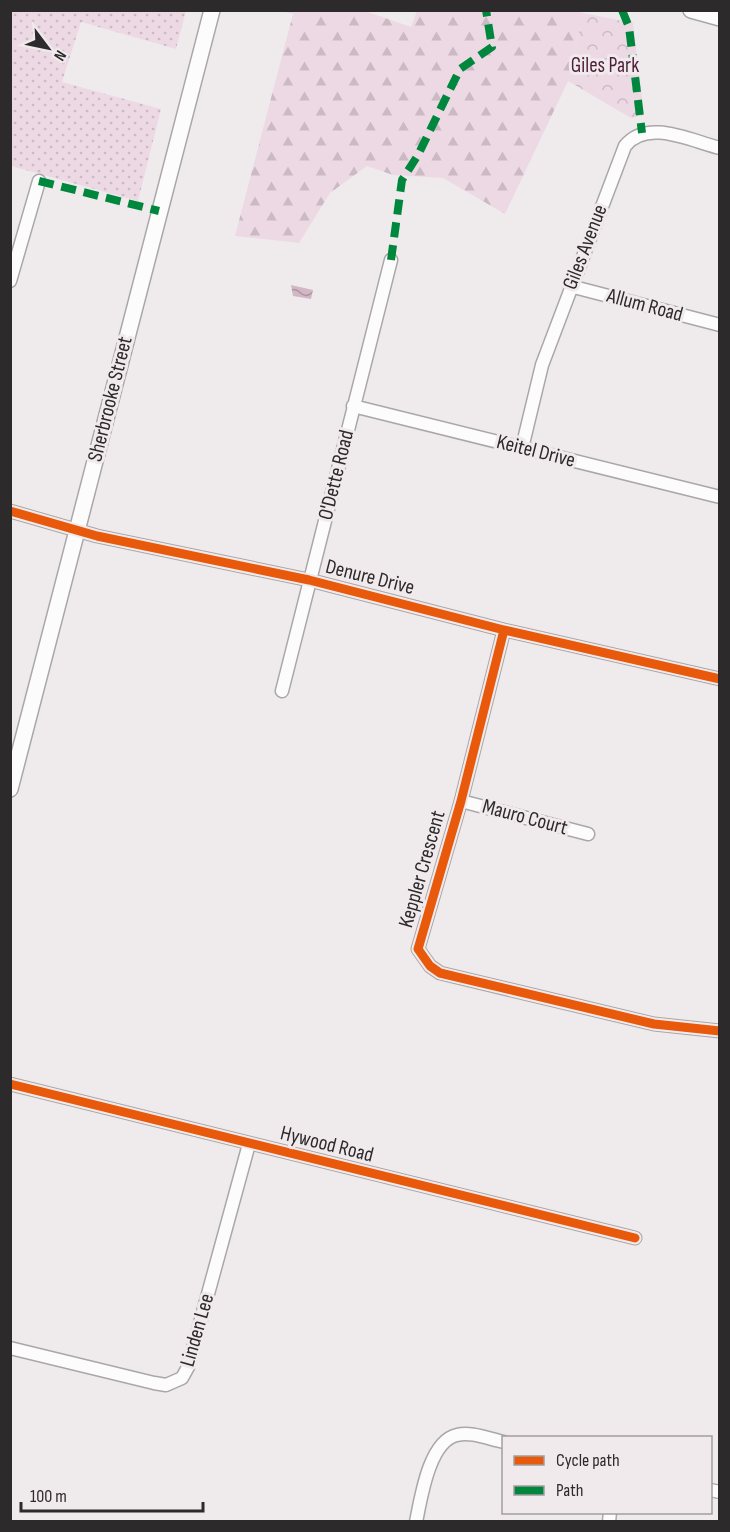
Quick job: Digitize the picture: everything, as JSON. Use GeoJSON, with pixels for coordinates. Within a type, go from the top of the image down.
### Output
{"type":"FeatureCollection","features":[{"type":"Feature","properties":{"kind":"main road","name":"Sherbrooke Street"},"geometry":{"type":"LineString","coordinates":[[10,789],[212,10]]}},
{"type":"Feature","properties":{"kind":"main road"},"geometry":{"type":"LineString","coordinates":[[691,10],[720,18]]}},
{"type":"Feature","properties":{"kind":"street","name":"Giles Avenue"},"geometry":{"type":"LineString","coordinates":[[522,448],[542,365],[570,286],[622,152],[628,142],[638,134],[650,131],[720,148]]}},
{"type":"Feature","properties":{"kind":"street"},"geometry":{"type":"LineString","coordinates":[[10,281],[14,257],[39,181]]}},
{"type":"Feature","properties":{"kind":"street","name":"O'Dette Road"},"geometry":{"type":"LineString","coordinates":[[282,691],[391,260]]}},
{"type":"Feature","properties":{"kind":"street","name":"Allum Road"},"geometry":{"type":"LineString","coordinates":[[570,286],[720,325]]}},
{"type":"Feature","properties":{"kind":"street","name":"Keitel Drive"},"geometry":{"type":"LineString","coordinates":[[353,406],[720,497]]}},
{"type":"Feature","properties":{"kind":"street","name":"Denure Drive"},"geometry":{"type":"LineString","coordinates":[[10,511],[76,529],[309,580],[504,630],[720,679]]}},
{"type":"Feature","properties":{"kind":"street","name":"Keppler Crescent"},"geometry":{"type":"LineString","coordinates":[[504,630],[461,801],[418,949],[430,966],[440,973],[654,1024],[720,1030]]}},
{"type":"Feature","properties":{"kind":"street","name":"Mauro Court"},"geometry":{"type":"LineString","coordinates":[[461,801],[588,834]]}},
{"type":"Feature","properties":{"kind":"street","name":"Hywood Road"},"geometry":{"type":"LineString","coordinates":[[10,1084],[635,1238]]}},
{"type":"Feature","properties":{"kind":"street","name":"Linden Lee"},"geometry":{"type":"LineString","coordinates":[[10,1348],[154,1383],[166,1385],[182,1378],[188,1367],[249,1144]]}},
{"type":"Feature","properties":{"kind":"street"},"geometry":{"type":"LineString","coordinates":[[416,1521],[427,1475],[441,1443],[456,1435],[471,1434],[502,1442]]}},
{"type":"Feature","properties":{"kind":"green space"},"geometry":{"type":"Polygon","coordinates":[[[572,10],[583,13],[568,81],[505,214],[443,178],[393,175],[367,166],[330,193],[299,243],[235,236],[293,14],[281,11],[365,11],[411,27],[417,11],[572,10]]]}},
{"type":"Feature","properties":{"kind":"green space"},"geometry":{"type":"Polygon","coordinates":[[[10,11],[186,11],[176,49],[81,22],[62,82],[161,109],[138,201],[11,166],[10,11]]]}},
{"type":"Feature","properties":{"kind":"green space","name":"Giles Park"},"geometry":{"type":"Polygon","coordinates":[[[583,13],[633,23],[644,115],[631,118],[568,81],[583,13]]]}},
{"type":"Feature","properties":{"kind":"water"},"geometry":{"type":"Polygon","coordinates":[[[291,285],[313,290],[311,299],[293,296],[291,285]]]}},
{"type":"Feature","properties":{"kind":"marked path"},"geometry":{"type":"LineString","coordinates":[[391,260],[402,180],[418,155],[460,69],[492,47],[486,10]]}},
{"type":"Feature","properties":{"kind":"marked path"},"geometry":{"type":"LineString","coordinates":[[622,10],[629,27],[642,133]]}},
{"type":"Feature","properties":{"kind":"marked path"},"geometry":{"type":"LineString","coordinates":[[39,181],[159,211]]}},
{"type":"Feature","properties":{"kind":"cycle path"},"geometry":{"type":"LineString","coordinates":[[10,511],[97,536],[309,580],[504,630],[720,679]]}},
{"type":"Feature","properties":{"kind":"cycle path"},"geometry":{"type":"LineString","coordinates":[[504,630],[461,801],[418,949],[430,966],[440,973],[654,1024],[720,1031]]}},
{"type":"Feature","properties":{"kind":"cycle path"},"geometry":{"type":"LineString","coordinates":[[10,1084],[635,1238]]}}]}
